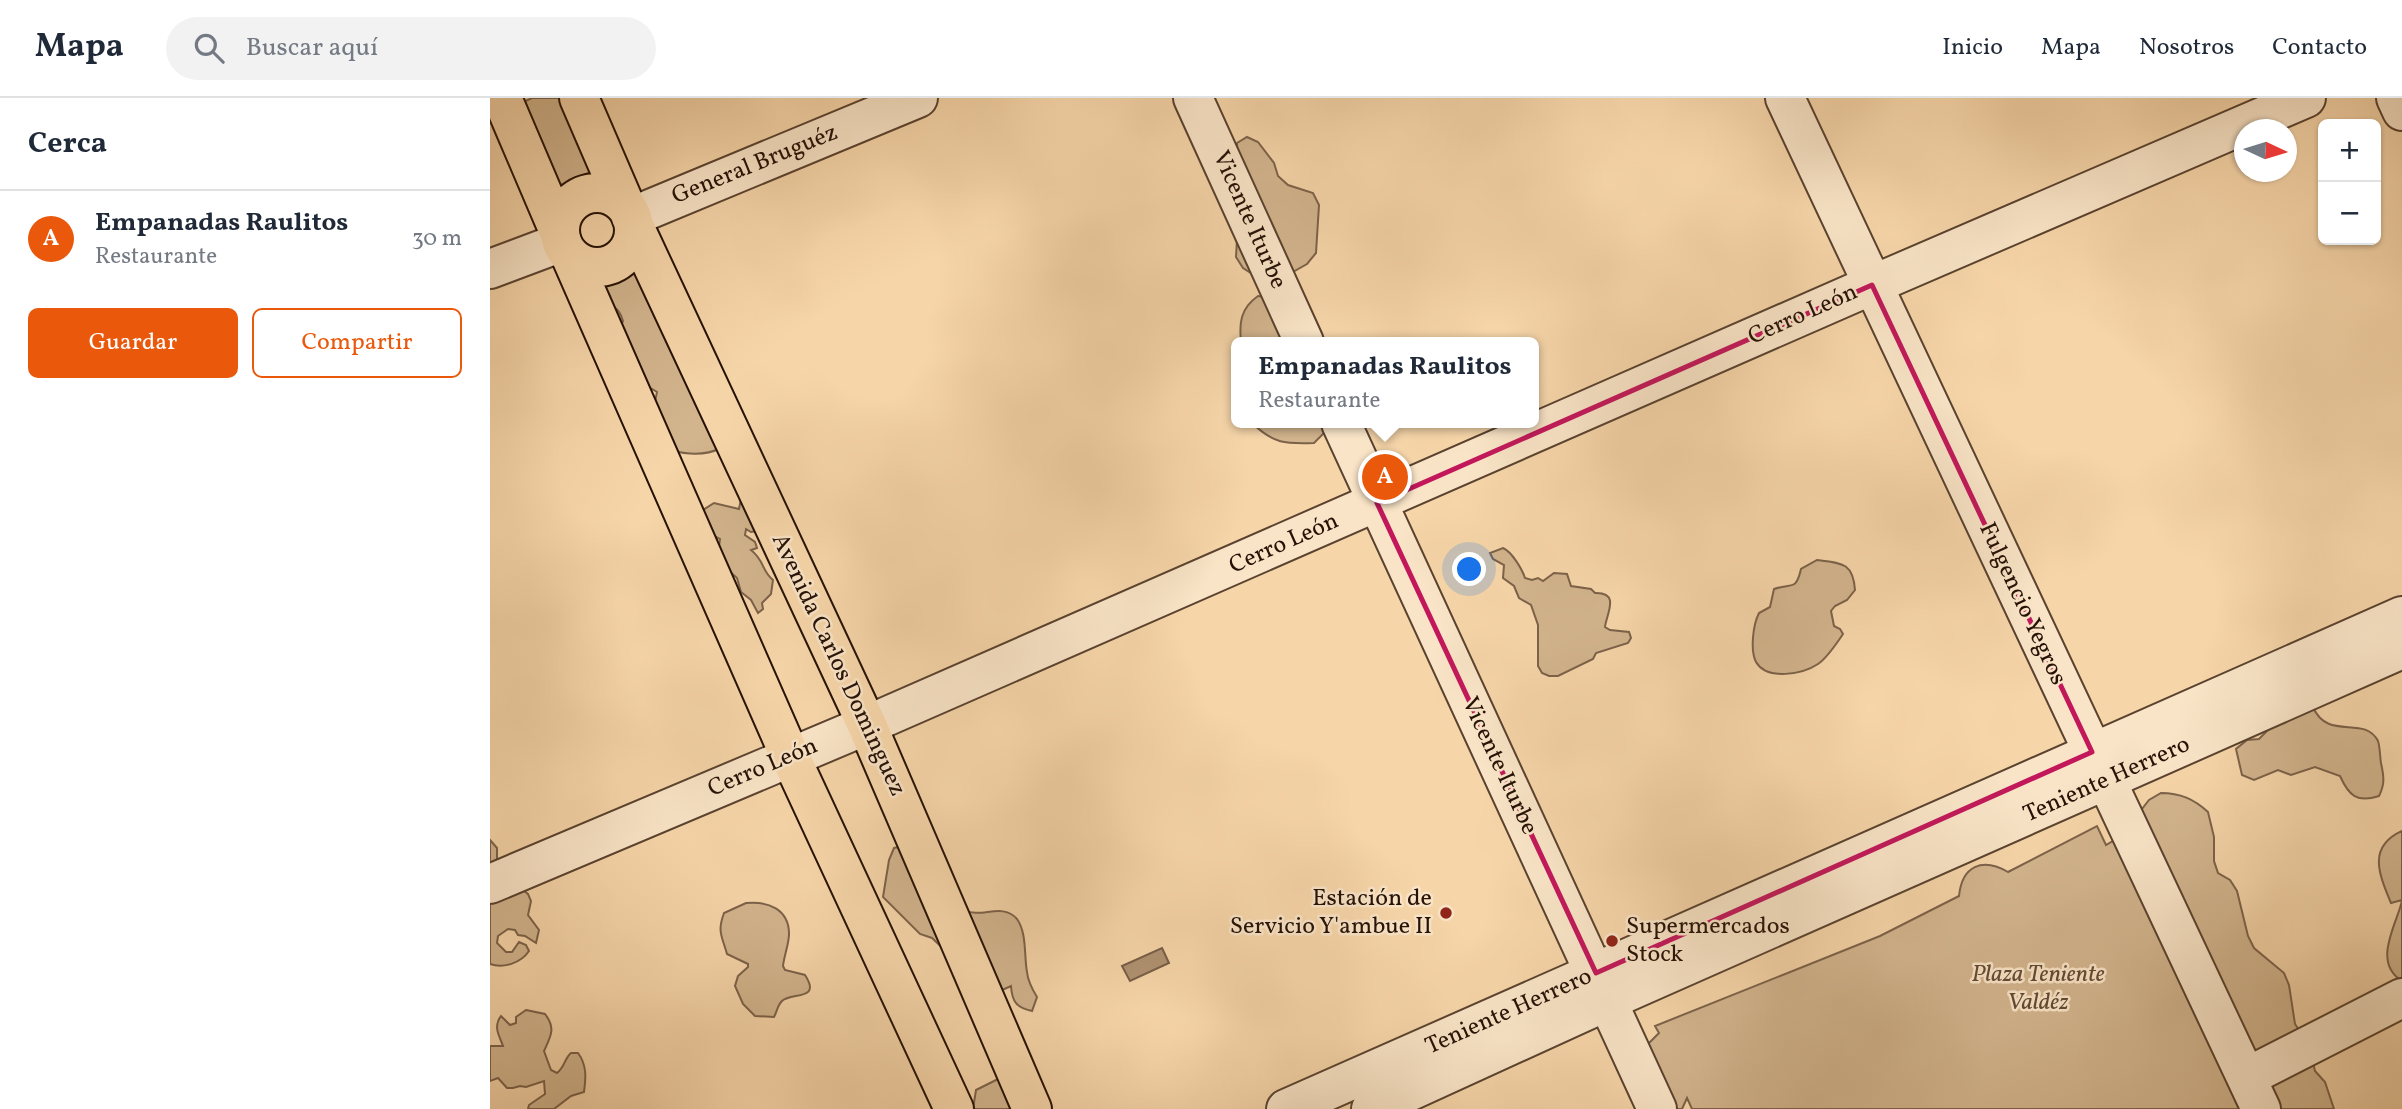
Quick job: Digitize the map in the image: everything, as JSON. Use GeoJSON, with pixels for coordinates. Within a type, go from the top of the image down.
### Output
{"type":"FeatureCollection","features":[{"type":"Feature","properties":{"kind":"main road"},"geometry":{"type":"LineString","coordinates":[[502,98],[790,756],[954,1109]]}},
{"type":"Feature","properties":{"kind":"main road","name":"Avenida Carlos Dominguez"},"geometry":{"type":"LineString","coordinates":[[579,98],[630,216],[867,725],[1032,1109]]}},
{"type":"Feature","properties":{"kind":"main road"},"geometry":{"type":"LineString","coordinates":[[598,193],[609,195],[618,200],[630,216],[629,247],[614,262],[593,267],[583,264],[565,244],[562,218],[567,209],[583,196],[598,193]]}},
{"type":"Feature","properties":{"kind":"street","name":"General Bruguéz"},"geometry":{"type":"LineString","coordinates":[[630,216],[918,98]]}},
{"type":"Feature","properties":{"kind":"street","name":"Vicente Iturbe"},"geometry":{"type":"LineString","coordinates":[[1193,98],[1302,337]]}},
{"type":"Feature","properties":{"kind":"street","name":"Fulgencio Yegros"},"geometry":{"type":"LineString","coordinates":[[1786,98],[2254,1093]]}},
{"type":"Feature","properties":{"kind":"street","name":"Cerro León"},"geometry":{"type":"LineString","coordinates":[[490,884],[867,725],[2306,98]]}},
{"type":"Feature","properties":{"kind":"street"},"geometry":{"type":"LineString","coordinates":[[2396,98],[2402,111]]}},
{"type":"Feature","properties":{"kind":"street"},"geometry":{"type":"LineString","coordinates":[[490,269],[565,244]]}},
{"type":"Feature","properties":{"kind":"street","name":"Vicente Iturbe"},"geometry":{"type":"LineString","coordinates":[[1343,428],[1657,1109]]}},
{"type":"Feature","properties":{"kind":"street","name":"Teniente Herrero"},"geometry":{"type":"LineString","coordinates":[[1286,1109],[1364,1099],[1602,987],[2348,656],[2402,616]]}},
{"type":"Feature","properties":{"kind":"street","name":"Teniente Herrero"},"geometry":{"type":"LineString","coordinates":[[2348,656],[2402,649]]}},
{"type":"Feature","properties":{"kind":"street"},"geometry":{"type":"LineString","coordinates":[[2254,1093],[2402,998]]}},
{"type":"Feature","properties":{"kind":"highlighted area"},"geometry":{"type":"Polygon","coordinates":[[[1872,285],[2092,752],[1596,973],[1377,503],[1872,285]]]}},
{"type":"Feature","properties":{"kind":"green space"},"geometry":{"type":"Polygon","coordinates":[[[532,98],[582,98],[612,179],[588,173],[565,185],[552,183],[521,103],[532,98]]]}},
{"type":"Feature","properties":{"kind":"green space"},"geometry":{"type":"Polygon","coordinates":[[[1247,137],[1258,142],[1274,163],[1278,176],[1288,185],[1313,193],[1319,205],[1316,253],[1307,264],[1284,277],[1254,275],[1243,268],[1236,257],[1239,204],[1237,143],[1247,137]]]}},
{"type":"Feature","properties":{"kind":"green space"},"geometry":{"type":"Polygon","coordinates":[[[621,240],[716,358],[727,382],[721,448],[696,454],[671,450],[652,416],[657,392],[635,379],[618,333],[623,321],[603,292],[603,267],[621,240]]]}},
{"type":"Feature","properties":{"kind":"green space"},"geometry":{"type":"Polygon","coordinates":[[[1258,296],[1271,298],[1290,337],[1241,337],[1242,316],[1248,305],[1258,296]]]}},
{"type":"Feature","properties":{"kind":"green space"},"geometry":{"type":"Polygon","coordinates":[[[1258,428],[1324,428],[1324,433],[1314,443],[1287,443],[1267,435],[1258,428]]]}},
{"type":"Feature","properties":{"kind":"green space"},"geometry":{"type":"Polygon","coordinates":[[[743,489],[764,530],[751,532],[746,529],[745,535],[755,542],[757,548],[751,550],[773,580],[771,594],[762,603],[763,609],[758,613],[751,600],[741,592],[737,578],[717,560],[720,539],[714,536],[703,510],[714,503],[739,509],[743,489]]]}},
{"type":"Feature","properties":{"kind":"green space"},"geometry":{"type":"Polygon","coordinates":[[[1503,548],[1516,561],[1525,578],[1538,578],[1543,581],[1554,573],[1567,574],[1571,586],[1591,589],[1595,593],[1608,596],[1610,605],[1605,627],[1629,632],[1631,638],[1628,643],[1596,653],[1593,659],[1558,676],[1542,673],[1538,666],[1538,625],[1531,605],[1519,598],[1514,586],[1503,578],[1504,565],[1493,559],[1490,553],[1503,548]]]}},
{"type":"Feature","properties":{"kind":"green space"},"geometry":{"type":"Polygon","coordinates":[[[1817,560],[1839,563],[1852,574],[1855,590],[1847,600],[1831,611],[1834,626],[1843,634],[1825,658],[1811,668],[1786,674],[1768,672],[1756,662],[1753,651],[1754,631],[1759,613],[1770,607],[1774,589],[1795,583],[1801,569],[1817,560]]]}},
{"type":"Feature","properties":{"kind":"green space"},"geometry":{"type":"Polygon","coordinates":[[[2313,707],[2328,723],[2364,729],[2372,733],[2378,741],[2383,780],[2379,796],[2359,798],[2350,793],[2340,776],[2315,767],[2291,775],[2278,770],[2254,780],[2242,775],[2236,749],[2247,740],[2259,739],[2269,729],[2274,717],[2313,707]]]}},
{"type":"Feature","properties":{"kind":"green space","name":"Plaza Teniente Valdéz"},"geometry":{"type":"Polygon","coordinates":[[[2161,793],[2186,798],[2208,812],[2218,873],[2230,880],[2237,891],[2248,936],[2254,948],[2284,973],[2289,985],[2295,1024],[2309,1045],[2315,1071],[2325,1082],[2334,1109],[1692,1109],[1687,1098],[1682,1109],[1667,1109],[1648,1047],[1659,1033],[1655,1026],[1880,936],[1959,896],[1964,877],[1975,867],[1990,865],[2008,872],[2097,826],[2106,845],[2121,836],[2149,800],[2161,793]]]}},
{"type":"Feature","properties":{"kind":"green space"},"geometry":{"type":"Polygon","coordinates":[[[2402,831],[2402,900],[2391,903],[2380,872],[2380,853],[2391,837],[2402,831]]]}},
{"type":"Feature","properties":{"kind":"green space"},"geometry":{"type":"Polygon","coordinates":[[[490,840],[497,848],[497,870],[528,894],[531,901],[528,915],[539,930],[536,943],[518,935],[515,930],[508,929],[498,936],[497,943],[506,952],[512,952],[519,942],[526,945],[529,951],[517,962],[506,965],[490,964],[490,840]]]}},
{"type":"Feature","properties":{"kind":"green space"},"geometry":{"type":"Polygon","coordinates":[[[919,843],[940,856],[949,866],[957,901],[965,910],[977,913],[1005,912],[1017,919],[1024,938],[1028,979],[1037,997],[1032,1011],[1016,1003],[1011,986],[1000,991],[951,956],[932,938],[920,934],[883,897],[889,860],[894,848],[919,843]]]}},
{"type":"Feature","properties":{"kind":"green space"},"geometry":{"type":"Polygon","coordinates":[[[2402,901],[2402,981],[2388,964],[2387,954],[2391,932],[2402,901]]]}},
{"type":"Feature","properties":{"kind":"green space"},"geometry":{"type":"Polygon","coordinates":[[[746,903],[769,905],[785,918],[789,934],[783,966],[785,970],[805,975],[809,983],[808,992],[782,1001],[774,1017],[755,1016],[743,1004],[735,986],[738,976],[748,964],[727,954],[722,938],[724,913],[746,903]]]}},
{"type":"Feature","properties":{"kind":"green space"},"geometry":{"type":"Polygon","coordinates":[[[526,1010],[545,1014],[550,1024],[550,1036],[544,1051],[551,1070],[557,1073],[571,1053],[578,1053],[584,1067],[584,1092],[571,1096],[554,1109],[528,1109],[529,1105],[545,1094],[544,1081],[526,1087],[507,1088],[498,1078],[490,1081],[490,1046],[503,1046],[497,1024],[501,1016],[510,1025],[516,1023],[516,1017],[526,1010]]]}},
{"type":"Feature","properties":{"kind":"green space"},"geometry":{"type":"Polygon","coordinates":[[[1006,1075],[1042,1109],[973,1109],[976,1090],[1006,1075]]]}},
{"type":"Feature","properties":{"kind":"shaded area"},"geometry":{"type":"Polygon","coordinates":[[[1162,948],[1169,963],[1130,981],[1122,966],[1162,948]]]}},
{"type":"Feature","properties":{"kind":"place","name":"Empanadas Raulitos"},"geometry":{"type":"Point","coordinates":[1385,477]}},
{"type":"Feature","properties":{"kind":"place","name":"Estación de Servicio Y'ambue II"},"geometry":{"type":"Point","coordinates":[1446,913]}},
{"type":"Feature","properties":{"kind":"place","name":"Supermercados Stock"},"geometry":{"type":"Point","coordinates":[1612,941]}}]}
